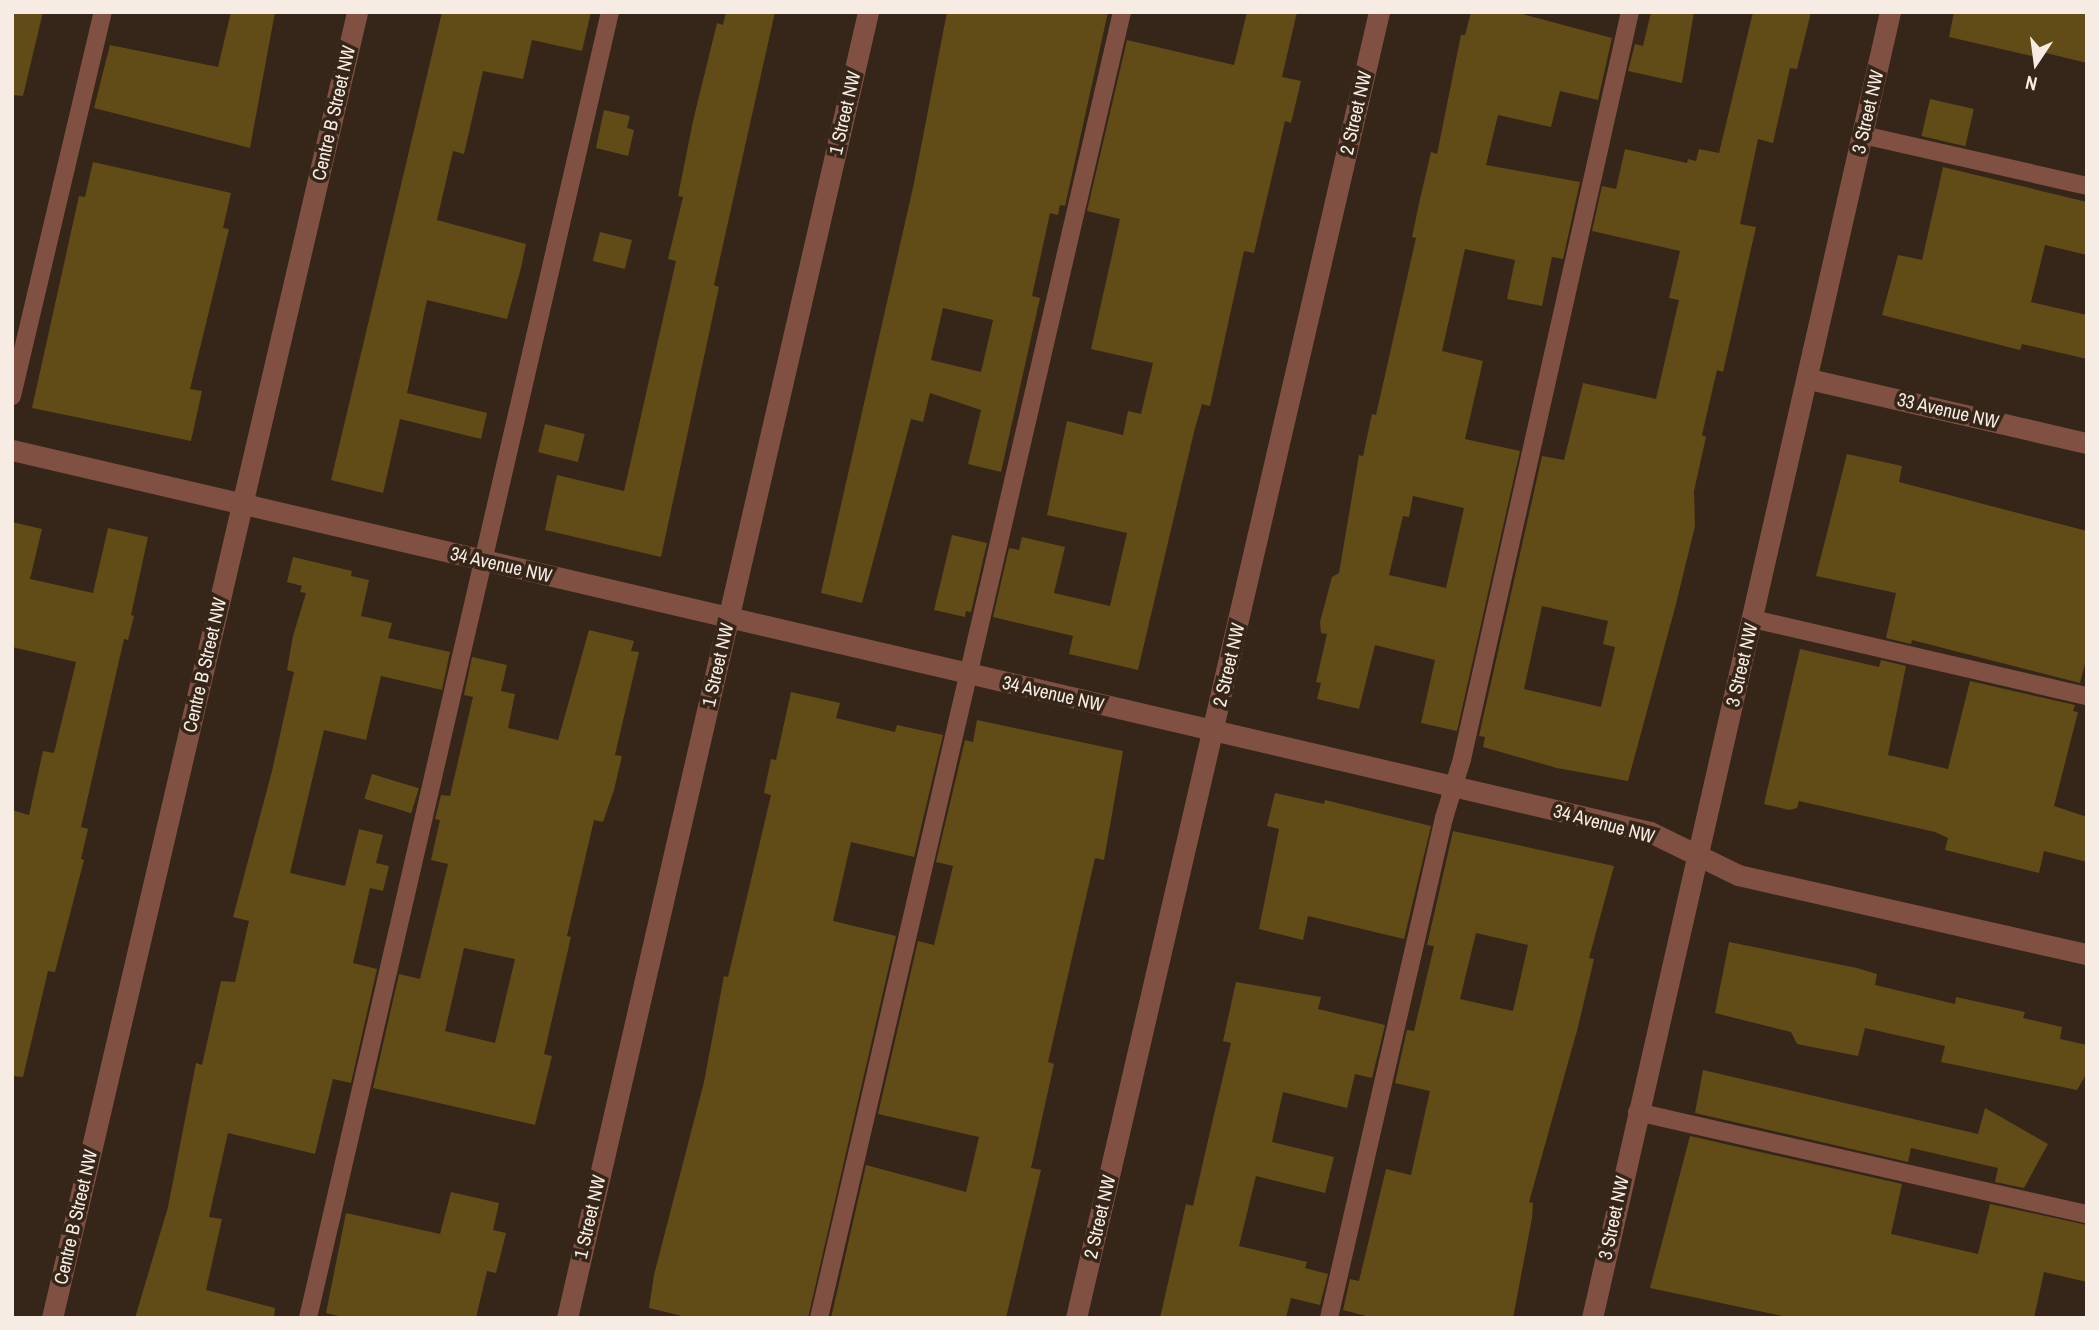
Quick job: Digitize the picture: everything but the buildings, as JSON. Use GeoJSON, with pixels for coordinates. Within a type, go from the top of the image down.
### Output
{"type":"FeatureCollection","features":[{"type":"Feature","properties":{"kind":"street","name":"Centre B Street NW"},"geometry":{"type":"LineString","coordinates":[[52,1318],[357,12]]}},
{"type":"Feature","properties":{"kind":"street","name":"1 Street NW"},"geometry":{"type":"LineString","coordinates":[[567,1318],[868,12]]}},
{"type":"Feature","properties":{"kind":"street","name":"2 Street NW"},"geometry":{"type":"LineString","coordinates":[[1076,1318],[1379,12]]}},
{"type":"Feature","properties":{"kind":"street","name":"3 Street NW"},"geometry":{"type":"LineString","coordinates":[[1592,1318],[1696,856],[1809,379],[1890,12]]}},
{"type":"Feature","properties":{"kind":"street","name":"33 Avenue NW"},"geometry":{"type":"LineString","coordinates":[[1809,379],[2087,443]]}},
{"type":"Feature","properties":{"kind":"street","name":"34 Avenue NW"},"geometry":{"type":"LineString","coordinates":[[12,450],[1650,832],[1738,875],[2087,954]]}},
{"type":"Feature","properties":{"kind":"lane"},"geometry":{"type":"LineString","coordinates":[[12,396],[103,12]]}},
{"type":"Feature","properties":{"kind":"lane"},"geometry":{"type":"LineString","coordinates":[[308,1318],[610,12]]}},
{"type":"Feature","properties":{"kind":"lane"},"geometry":{"type":"LineString","coordinates":[[819,1318],[1122,12]]}},
{"type":"Feature","properties":{"kind":"lane"},"geometry":{"type":"LineString","coordinates":[[1329,1318],[1630,12]]}},
{"type":"Feature","properties":{"kind":"lane"},"geometry":{"type":"LineString","coordinates":[[1863,135],[2087,186]]}},
{"type":"Feature","properties":{"kind":"lane"},"geometry":{"type":"LineString","coordinates":[[1753,619],[2087,696]]}},
{"type":"Feature","properties":{"kind":"lane"},"geometry":{"type":"LineString","coordinates":[[1637,1112],[2087,1213]]}}]}
